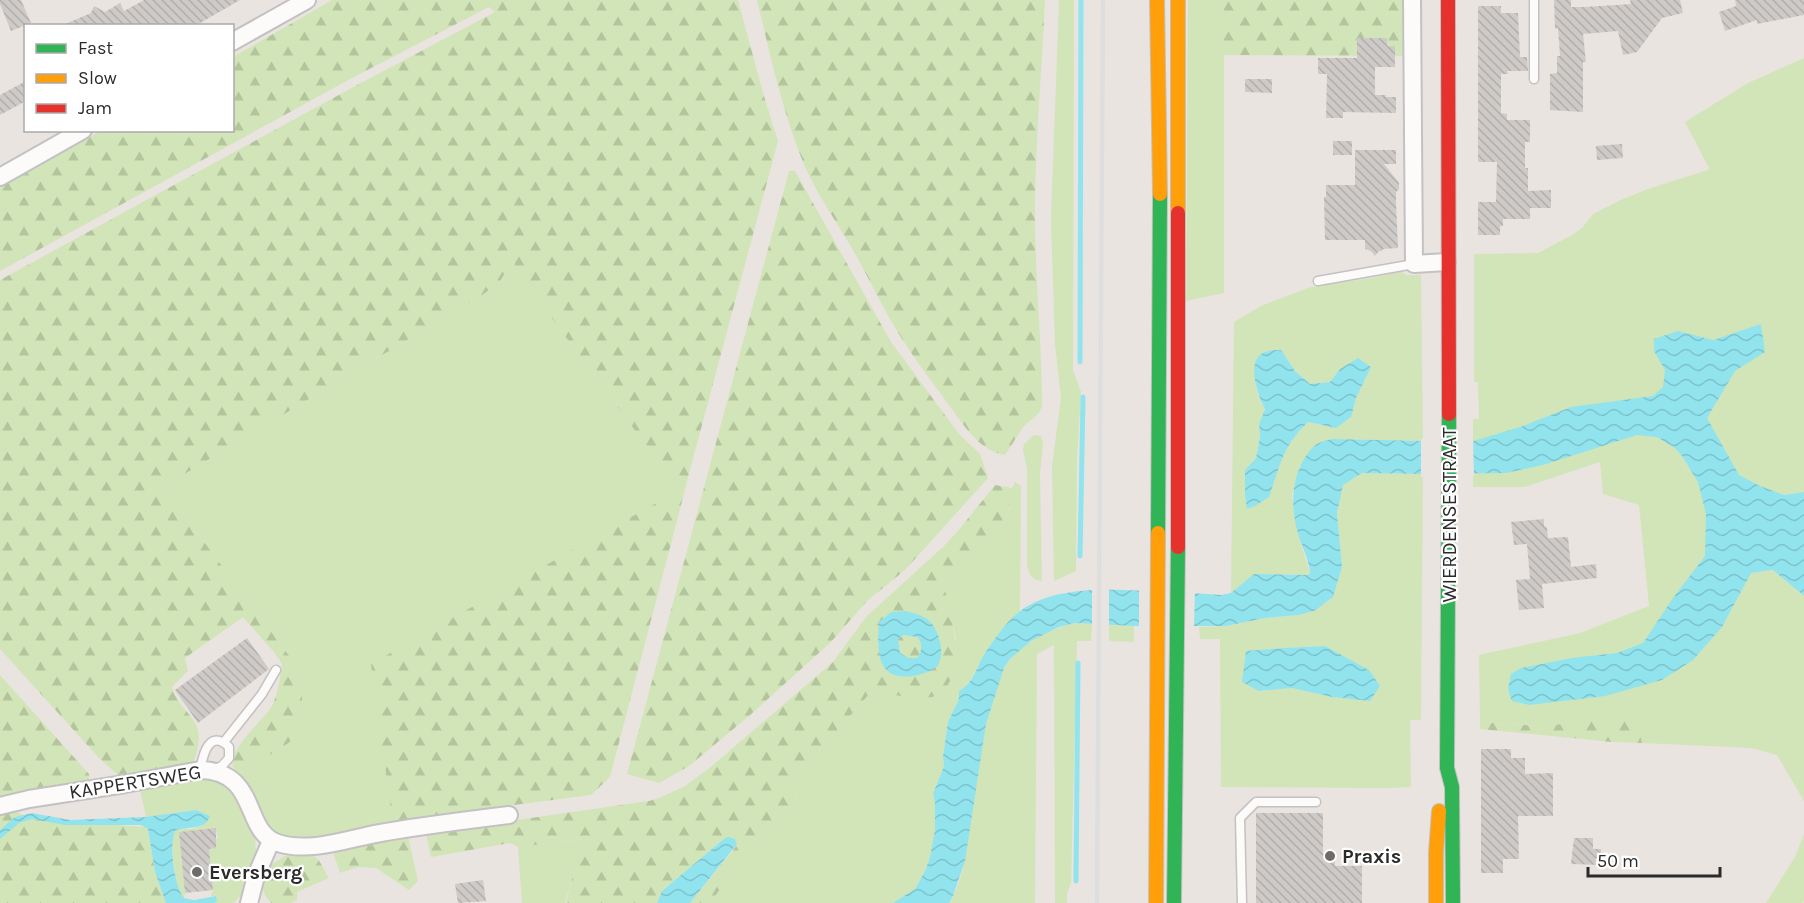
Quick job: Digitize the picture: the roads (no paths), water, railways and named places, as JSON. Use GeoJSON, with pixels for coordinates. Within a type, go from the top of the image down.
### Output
{"type":"FeatureCollection","features":[{"type":"Feature","properties":{"kind":"main road"},"geometry":{"type":"LineString","coordinates":[[1156,903],[1160,210],[1157,0]]}},
{"type":"Feature","properties":{"kind":"main road"},"geometry":{"type":"LineString","coordinates":[[1174,903],[1178,559],[1178,0]]}},
{"type":"Feature","properties":{"kind":"main road","name":"WIERDENSESTRAAT"},"geometry":{"type":"LineString","coordinates":[[1448,0],[1447,768],[1452,787],[1453,903]]}},
{"type":"Feature","properties":{"kind":"main road","name":"WIERDENSESTRAAT"},"geometry":{"type":"LineString","coordinates":[[1436,903],[1438,818],[1443,780],[1447,768]]}},
{"type":"Feature","properties":{"kind":"street"},"geometry":{"type":"LineString","coordinates":[[234,41],[307,0]]}},
{"type":"Feature","properties":{"kind":"street"},"geometry":{"type":"LineString","coordinates":[[1412,0],[1414,264],[1448,262]]}},
{"type":"Feature","properties":{"kind":"street"},"geometry":{"type":"LineString","coordinates":[[0,177],[79,132]]}},
{"type":"Feature","properties":{"kind":"street","name":"KAPPERTSWEG"},"geometry":{"type":"LineString","coordinates":[[0,806],[29,799],[206,770],[226,776],[239,786],[260,829],[271,841]]}},
{"type":"Feature","properties":{"kind":"street"},"geometry":{"type":"LineString","coordinates":[[247,901],[271,841],[285,845],[312,846],[384,832],[509,815]]}},
{"type":"Feature","properties":{"kind":"lane"},"geometry":{"type":"LineString","coordinates":[[1534,0],[1534,79]]}},
{"type":"Feature","properties":{"kind":"lane"},"geometry":{"type":"LineString","coordinates":[[1318,281],[1414,264]]}},
{"type":"Feature","properties":{"kind":"lane"},"geometry":{"type":"LineString","coordinates":[[224,742],[262,694],[276,670]]}},
{"type":"Feature","properties":{"kind":"lane"},"geometry":{"type":"LineString","coordinates":[[211,742],[224,742],[229,747],[230,759],[222,766],[206,770],[206,749],[211,742]]}},
{"type":"Feature","properties":{"kind":"lane"},"geometry":{"type":"LineString","coordinates":[[1242,903],[1240,818],[1256,802],[1316,802]]}},
{"type":"Feature","properties":{"kind":"water"},"geometry":{"type":"Polygon","coordinates":[[[1761,324],[1765,352],[1735,371],[1707,418],[1739,475],[1784,495],[1804,492],[1804,596],[1773,570],[1751,573],[1722,627],[1693,660],[1662,680],[1605,696],[1529,705],[1512,701],[1508,689],[1511,674],[1521,668],[1572,658],[1617,653],[1643,643],[1705,556],[1706,514],[1698,482],[1682,456],[1675,448],[1657,437],[1637,435],[1543,465],[1506,473],[1362,473],[1343,485],[1337,513],[1342,567],[1333,597],[1314,611],[1226,626],[1134,626],[1075,623],[1059,627],[1031,641],[1010,659],[1004,668],[986,724],[965,861],[953,896],[949,903],[893,903],[915,889],[930,857],[935,829],[933,794],[944,766],[943,756],[948,722],[959,699],[959,691],[976,672],[991,643],[1009,621],[1023,609],[1056,595],[1074,592],[1112,590],[1221,595],[1231,593],[1254,574],[1308,575],[1310,573],[1307,559],[1296,527],[1293,497],[1299,468],[1310,450],[1319,443],[1333,439],[1470,442],[1520,427],[1571,407],[1653,396],[1663,387],[1665,370],[1654,351],[1654,339],[1678,331],[1713,340],[1761,324]]]}},
{"type":"Feature","properties":{"kind":"water"},"geometry":{"type":"Polygon","coordinates":[[[1281,350],[1295,371],[1310,384],[1330,382],[1340,369],[1358,358],[1371,367],[1356,398],[1351,417],[1336,428],[1308,422],[1287,449],[1269,497],[1247,509],[1245,470],[1256,458],[1260,437],[1259,424],[1265,409],[1255,381],[1255,365],[1261,354],[1281,350]]]}},
{"type":"Feature","properties":{"kind":"water"},"geometry":{"type":"Polygon","coordinates":[[[891,612],[914,613],[931,623],[941,647],[940,660],[936,667],[918,675],[904,677],[894,675],[887,670],[879,654],[879,622],[891,612]],[[903,635],[898,639],[900,653],[909,658],[917,658],[921,648],[918,637],[903,635]]]}},
{"type":"Feature","properties":{"kind":"water"},"geometry":{"type":"Polygon","coordinates":[[[1325,646],[1369,670],[1380,686],[1370,701],[1332,697],[1292,688],[1259,691],[1242,682],[1246,651],[1325,646]]]}},
{"type":"Feature","properties":{"kind":"water"},"geometry":{"type":"Polygon","coordinates":[[[196,810],[210,816],[204,824],[175,831],[172,846],[175,875],[184,898],[194,900],[216,896],[215,903],[166,903],[155,872],[148,829],[141,825],[65,825],[32,819],[19,823],[0,839],[0,830],[15,817],[32,813],[70,820],[145,817],[196,810]]]}},
{"type":"Feature","properties":{"kind":"water"},"geometry":{"type":"Polygon","coordinates":[[[728,837],[735,839],[737,844],[690,903],[657,903],[662,891],[728,837]]]}},
{"type":"Feature","properties":{"kind":"waterway"},"geometry":{"type":"LineString","coordinates":[[1080,362],[1081,0]]}},
{"type":"Feature","properties":{"kind":"waterway"},"geometry":{"type":"LineString","coordinates":[[1080,556],[1083,397]]}},
{"type":"Feature","properties":{"kind":"waterway"},"geometry":{"type":"LineString","coordinates":[[1076,881],[1078,663]]}},
{"type":"Feature","properties":{"kind":"railway"},"geometry":{"type":"LineString","coordinates":[[1097,903],[1103,0]]}},
{"type":"Feature","properties":{"kind":"place","name":"Praxis"},"geometry":{"type":"Point","coordinates":[1330,856]}},
{"type":"Feature","properties":{"kind":"place","name":"Eversberg"},"geometry":{"type":"Point","coordinates":[197,872]}}]}
